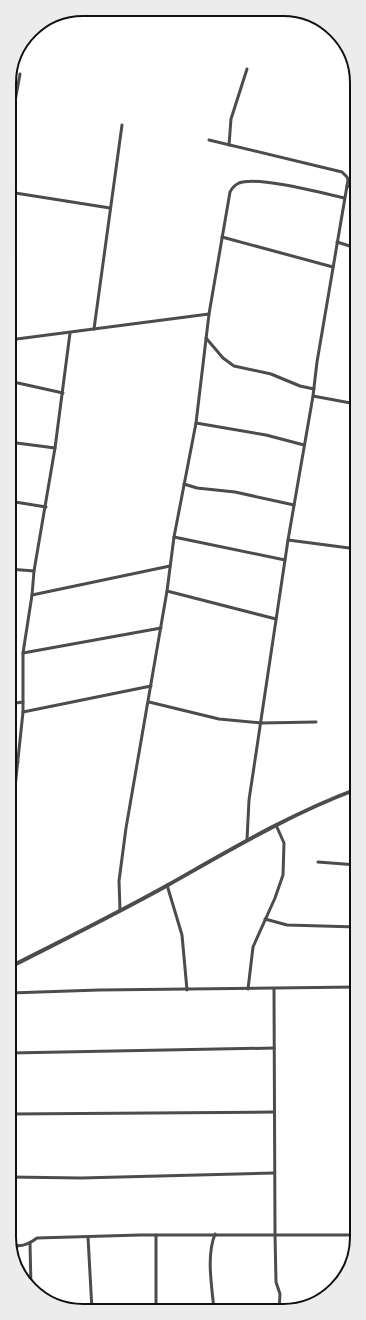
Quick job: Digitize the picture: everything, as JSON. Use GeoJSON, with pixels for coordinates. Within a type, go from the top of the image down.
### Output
{"type":"FeatureCollection","features":[{"type":"Feature","properties":{"kind":"street"},"geometry":{"type":"LineString","coordinates":[[229,145],[231,119],[247,69]]}},
{"type":"Feature","properties":{"kind":"street"},"geometry":{"type":"LineString","coordinates":[[16,95],[20,74]]}},
{"type":"Feature","properties":{"kind":"street"},"geometry":{"type":"LineString","coordinates":[[94,328],[122,126]]}},
{"type":"Feature","properties":{"kind":"street"},"geometry":{"type":"LineString","coordinates":[[209,140],[342,172],[347,177],[347,186],[276,619],[250,800],[247,840]]}},
{"type":"Feature","properties":{"kind":"street"},"geometry":{"type":"LineString","coordinates":[[120,910],[119,881],[126,828],[161,628],[174,537],[196,423],[209,314],[230,192],[233,187],[239,183],[260,182],[344,198]]}},
{"type":"Feature","properties":{"kind":"street"},"geometry":{"type":"LineString","coordinates":[[16,193],[110,208]]}},
{"type":"Feature","properties":{"kind":"street"},"geometry":{"type":"LineString","coordinates":[[222,237],[333,267]]}},
{"type":"Feature","properties":{"kind":"street"},"geometry":{"type":"LineString","coordinates":[[337,242],[350,246]]}},
{"type":"Feature","properties":{"kind":"street"},"geometry":{"type":"LineString","coordinates":[[16,339],[209,314]]}},
{"type":"Feature","properties":{"kind":"street"},"geometry":{"type":"LineString","coordinates":[[16,776],[23,712],[23,653],[32,595],[34,571],[46,508],[55,448],[70,333]]}},
{"type":"Feature","properties":{"kind":"street"},"geometry":{"type":"LineString","coordinates":[[206,338],[223,358],[234,366],[271,374],[300,386],[314,389]]}},
{"type":"Feature","properties":{"kind":"street"},"geometry":{"type":"LineString","coordinates":[[16,383],[63,393]]}},
{"type":"Feature","properties":{"kind":"street"},"geometry":{"type":"LineString","coordinates":[[313,396],[350,403]]}},
{"type":"Feature","properties":{"kind":"street"},"geometry":{"type":"LineString","coordinates":[[196,423],[266,435],[304,445]]}},
{"type":"Feature","properties":{"kind":"street"},"geometry":{"type":"LineString","coordinates":[[16,443],[55,448]]}},
{"type":"Feature","properties":{"kind":"street"},"geometry":{"type":"LineString","coordinates":[[184,484],[197,488],[234,492],[294,505]]}},
{"type":"Feature","properties":{"kind":"street"},"geometry":{"type":"LineString","coordinates":[[16,502],[46,508]]}},
{"type":"Feature","properties":{"kind":"street"},"geometry":{"type":"LineString","coordinates":[[174,537],[285,560]]}},
{"type":"Feature","properties":{"kind":"street"},"geometry":{"type":"LineString","coordinates":[[288,540],[350,547]]}},
{"type":"Feature","properties":{"kind":"street"},"geometry":{"type":"LineString","coordinates":[[32,595],[170,566]]}},
{"type":"Feature","properties":{"kind":"street"},"geometry":{"type":"LineString","coordinates":[[16,570],[34,571]]}},
{"type":"Feature","properties":{"kind":"street"},"geometry":{"type":"LineString","coordinates":[[167,591],[276,619]]}},
{"type":"Feature","properties":{"kind":"street"},"geometry":{"type":"LineString","coordinates":[[23,653],[161,628]]}},
{"type":"Feature","properties":{"kind":"street"},"geometry":{"type":"LineString","coordinates":[[23,712],[151,686]]}},
{"type":"Feature","properties":{"kind":"street"},"geometry":{"type":"LineString","coordinates":[[16,703],[23,702]]}},
{"type":"Feature","properties":{"kind":"street"},"geometry":{"type":"LineString","coordinates":[[148,702],[219,719],[261,723],[316,722]]}},
{"type":"Feature","properties":{"kind":"street"},"geometry":{"type":"LineString","coordinates":[[16,964],[83,930],[276,825],[350,792]]}},
{"type":"Feature","properties":{"kind":"street"},"geometry":{"type":"LineString","coordinates":[[248,989],[253,947],[275,898],[283,874],[284,843],[276,825]]}},
{"type":"Feature","properties":{"kind":"street"},"geometry":{"type":"LineString","coordinates":[[318,862],[350,864]]}},
{"type":"Feature","properties":{"kind":"street"},"geometry":{"type":"LineString","coordinates":[[167,885],[182,935],[187,990]]}},
{"type":"Feature","properties":{"kind":"street"},"geometry":{"type":"LineString","coordinates":[[265,919],[287,925],[350,927]]}},
{"type":"Feature","properties":{"kind":"street"},"geometry":{"type":"LineString","coordinates":[[16,993],[99,990],[350,987]]}},
{"type":"Feature","properties":{"kind":"street"},"geometry":{"type":"LineString","coordinates":[[274,989],[275,1234],[276,1282],[280,1294],[279,1304]]}},
{"type":"Feature","properties":{"kind":"street"},"geometry":{"type":"LineString","coordinates":[[16,1053],[274,1048]]}},
{"type":"Feature","properties":{"kind":"street"},"geometry":{"type":"LineString","coordinates":[[16,1114],[274,1112]]}},
{"type":"Feature","properties":{"kind":"street"},"geometry":{"type":"LineString","coordinates":[[16,1177],[81,1178],[274,1173]]}},
{"type":"Feature","properties":{"kind":"street"},"geometry":{"type":"LineString","coordinates":[[214,1304],[211,1244],[216,1234]]}},
{"type":"Feature","properties":{"kind":"street"},"geometry":{"type":"LineString","coordinates":[[18,1246],[30,1243],[37,1238],[88,1236],[216,1234],[350,1235]]}},
{"type":"Feature","properties":{"kind":"street"},"geometry":{"type":"LineString","coordinates":[[156,1235],[156,1304]]}},
{"type":"Feature","properties":{"kind":"street"},"geometry":{"type":"LineString","coordinates":[[88,1236],[92,1304]]}},
{"type":"Feature","properties":{"kind":"street"},"geometry":{"type":"LineString","coordinates":[[30,1243],[31,1278]]}}]}
